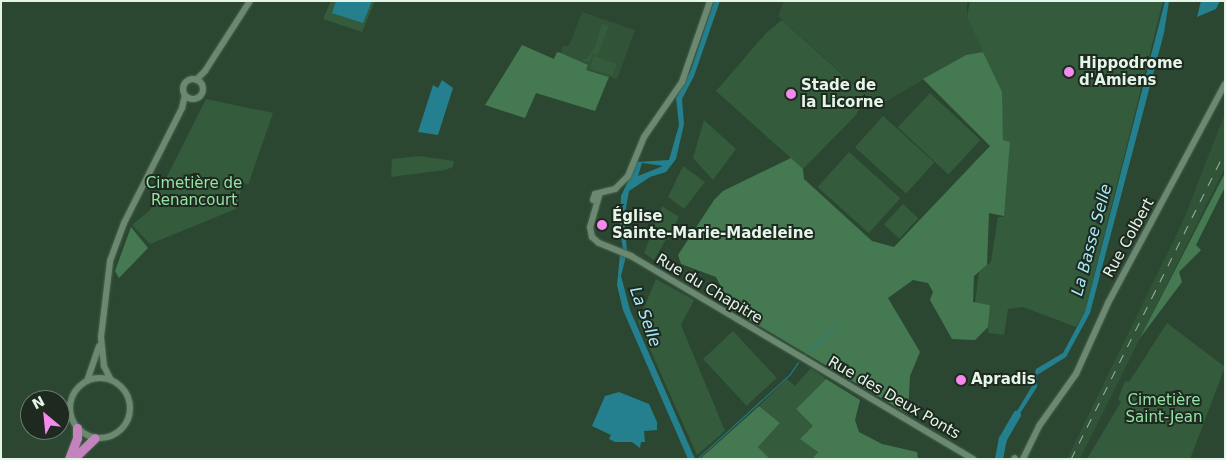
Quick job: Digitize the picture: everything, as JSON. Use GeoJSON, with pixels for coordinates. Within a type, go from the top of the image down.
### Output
{"type":"FeatureCollection","features":[{"type":"Feature","properties":{"kind":"highway"},"geometry":{"type":"LineString","coordinates":[[69,459],[76,441],[77,428]]}},
{"type":"Feature","properties":{"kind":"highway"},"geometry":{"type":"LineString","coordinates":[[73,459],[95,438]]}},
{"type":"Feature","properties":{"kind":"street"},"geometry":{"type":"LineString","coordinates":[[182,108],[191,99],[201,96],[206,71],[250,1]]}},
{"type":"Feature","properties":{"kind":"street","name":"Rue du Chapitre"},"geometry":{"type":"LineString","coordinates":[[710,1],[682,82],[644,137],[624,181],[596,201],[591,234],[601,244],[624,253],[802,360]]}},
{"type":"Feature","properties":{"kind":"street"},"geometry":{"type":"LineString","coordinates":[[101,337],[104,366],[111,380],[128,395],[129,418],[115,435],[95,438],[77,428],[70,413],[71,399],[94,368],[101,337],[105,286],[115,247],[182,108],[185,95],[184,85],[196,80],[206,71]]}},
{"type":"Feature","properties":{"kind":"street"},"geometry":{"type":"LineString","coordinates":[[196,80],[202,84]]}},
{"type":"Feature","properties":{"kind":"street","name":"Rue Colbert"},"geometry":{"type":"LineString","coordinates":[[1022,458],[1039,426],[1076,374],[1108,303],[1225,84]]}},
{"type":"Feature","properties":{"kind":"street"},"geometry":{"type":"LineString","coordinates":[[185,95],[191,99]]}},
{"type":"Feature","properties":{"kind":"street","name":"Rue des Deux Ponts"},"geometry":{"type":"LineString","coordinates":[[802,360],[973,459]]}},
{"type":"Feature","properties":{"kind":"street"},"geometry":{"type":"LineString","coordinates":[[86,381],[100,378],[111,380]]}},
{"type":"Feature","properties":{"kind":"street"},"geometry":{"type":"LineString","coordinates":[[1015,459],[1022,458]]}},
{"type":"Feature","properties":{"kind":"shaded area"},"geometry":{"type":"Polygon","coordinates":[[[784,1],[967,1],[967,17],[983,52],[966,55],[878,106],[778,16],[784,1]]]}},
{"type":"Feature","properties":{"kind":"shaded area"},"geometry":{"type":"Polygon","coordinates":[[[582,12],[635,30],[617,79],[586,70],[588,66],[561,53],[563,46],[569,46],[582,12]]]}},
{"type":"Feature","properties":{"kind":"shaded area"},"geometry":{"type":"Polygon","coordinates":[[[522,45],[554,59],[557,52],[561,53],[588,65],[586,70],[609,77],[595,111],[536,93],[525,118],[485,105],[522,45]]]}},
{"type":"Feature","properties":{"kind":"shaded area"},"geometry":{"type":"Polygon","coordinates":[[[983,52],[1002,92],[1003,140],[1010,142],[1004,216],[989,213],[987,265],[974,276],[973,302],[990,305],[988,327],[975,340],[952,339],[930,300],[933,292],[928,283],[913,280],[888,298],[920,352],[910,376],[908,414],[734,311],[716,277],[681,264],[678,255],[714,200],[723,191],[791,158],[803,169],[804,179],[872,241],[894,247],[990,146],[923,79],[966,55],[983,52]]]}},
{"type":"Feature","properties":{"kind":"shaded area"},"geometry":{"type":"Polygon","coordinates":[[[1225,113],[1225,168],[1080,459],[1067,459],[1183,221],[1225,113]]]}},
{"type":"Feature","properties":{"kind":"shaded area"},"geometry":{"type":"Polygon","coordinates":[[[1225,173],[1225,187],[1196,245],[1201,250],[1179,272],[1182,282],[1140,338],[1225,173]]]}},
{"type":"Feature","properties":{"kind":"shaded area"},"geometry":{"type":"Polygon","coordinates":[[[131,227],[148,248],[119,278],[115,271],[131,227]]]}},
{"type":"Feature","properties":{"kind":"shaded area"},"geometry":{"type":"Polygon","coordinates":[[[826,379],[860,400],[855,420],[859,432],[882,444],[917,452],[918,459],[812,459],[818,452],[800,439],[813,426],[796,409],[826,379]]]}},
{"type":"Feature","properties":{"kind":"shaded area"},"geometry":{"type":"Polygon","coordinates":[[[759,406],[780,423],[758,447],[770,459],[700,459],[759,406]]]}},
{"type":"Feature","properties":{"kind":"green space"},"geometry":{"type":"Polygon","coordinates":[[[331,1],[375,1],[362,32],[323,19],[331,1]]]}},
{"type":"Feature","properties":{"kind":"green space"},"geometry":{"type":"Polygon","coordinates":[[[970,1],[1163,1],[1085,312],[1076,327],[1023,307],[1008,309],[1004,335],[988,333],[989,305],[975,303],[979,272],[991,262],[998,217],[1003,217],[1010,142],[1003,141],[1001,92],[967,17],[970,1]]]}},
{"type":"Feature","properties":{"kind":"green space","name":"Stade de la Licorne"},"geometry":{"type":"Polygon","coordinates":[[[782,20],[866,96],[856,115],[803,169],[716,91],[766,33],[782,20]]]}},
{"type":"Feature","properties":{"kind":"green space"},"geometry":{"type":"Polygon","coordinates":[[[602,24],[609,25],[598,55],[593,54],[589,63],[581,59],[586,59],[594,49],[602,24]]]}},
{"type":"Feature","properties":{"kind":"green space"},"geometry":{"type":"Polygon","coordinates":[[[594,56],[617,64],[612,76],[590,68],[594,56]]]}},
{"type":"Feature","properties":{"kind":"green space"},"geometry":{"type":"Polygon","coordinates":[[[930,93],[980,140],[948,174],[898,127],[930,93]]]}},
{"type":"Feature","properties":{"kind":"green space","name":"Cimetière de Renancourt"},"geometry":{"type":"Polygon","coordinates":[[[206,99],[273,113],[248,185],[243,182],[236,209],[150,244],[132,225],[150,210],[206,99]]]}},
{"type":"Feature","properties":{"kind":"green space"},"geometry":{"type":"Polygon","coordinates":[[[883,116],[934,162],[906,193],[855,147],[883,116]]]}},
{"type":"Feature","properties":{"kind":"green space"},"geometry":{"type":"Polygon","coordinates":[[[704,120],[736,149],[713,180],[693,158],[704,120]]]}},
{"type":"Feature","properties":{"kind":"green space"},"geometry":{"type":"Polygon","coordinates":[[[849,152],[900,198],[869,233],[818,187],[849,152]]]}},
{"type":"Feature","properties":{"kind":"green space"},"geometry":{"type":"Polygon","coordinates":[[[420,156],[454,161],[453,167],[445,170],[391,177],[392,159],[420,156]]]}},
{"type":"Feature","properties":{"kind":"green space"},"geometry":{"type":"Polygon","coordinates":[[[683,166],[705,182],[684,209],[668,197],[683,166]]]}},
{"type":"Feature","properties":{"kind":"green space"},"geometry":{"type":"Polygon","coordinates":[[[903,204],[918,218],[899,239],[884,224],[903,204]]]}},
{"type":"Feature","properties":{"kind":"green space"},"geometry":{"type":"Polygon","coordinates":[[[662,206],[679,217],[654,260],[644,253],[662,206]]]}},
{"type":"Feature","properties":{"kind":"green space"},"geometry":{"type":"Polygon","coordinates":[[[656,279],[694,300],[681,325],[725,431],[697,455],[638,322],[656,279]]]}},
{"type":"Feature","properties":{"kind":"green space","name":"Cimetière Saint-Jean"},"geometry":{"type":"Polygon","coordinates":[[[1167,323],[1225,367],[1190,459],[1087,459],[1121,402],[1118,399],[1125,381],[1129,382],[1167,323]]]}},
{"type":"Feature","properties":{"kind":"green space"},"geometry":{"type":"Polygon","coordinates":[[[733,331],[777,378],[747,406],[703,359],[733,331]]]}},
{"type":"Feature","properties":{"kind":"green space"},"geometry":{"type":"Polygon","coordinates":[[[811,368],[826,379],[796,409],[813,426],[818,452],[812,459],[770,459],[758,447],[780,423],[759,406],[787,379],[795,386],[811,368]]]}},
{"type":"Feature","properties":{"kind":"water"},"geometry":{"type":"Polygon","coordinates":[[[336,1],[372,1],[363,23],[332,13],[336,1]]]}},
{"type":"Feature","properties":{"kind":"water"},"geometry":{"type":"Polygon","coordinates":[[[714,1],[720,1],[694,76],[682,99],[684,124],[676,159],[666,172],[650,177],[629,191],[624,219],[627,251],[623,249],[620,231],[621,196],[637,162],[669,160],[679,125],[676,98],[691,70],[714,1]],[[642,163],[638,176],[663,166],[642,163]]]}},
{"type":"Feature","properties":{"kind":"water"},"geometry":{"type":"Polygon","coordinates":[[[1165,1],[1169,1],[1164,33],[1090,313],[1066,357],[1037,375],[1037,387],[1014,423],[1011,421],[1032,386],[1036,369],[1063,353],[1085,312],[1165,1]]]}},
{"type":"Feature","properties":{"kind":"water"},"geometry":{"type":"Polygon","coordinates":[[[1201,1],[1220,1],[1216,9],[1197,17],[1201,1]]]}},
{"type":"Feature","properties":{"kind":"water"},"geometry":{"type":"Polygon","coordinates":[[[442,80],[453,88],[438,135],[418,132],[433,85],[438,88],[442,80]]]}},
{"type":"Feature","properties":{"kind":"water"},"geometry":{"type":"Polygon","coordinates":[[[620,254],[626,256],[621,276],[630,310],[695,459],[688,459],[623,310],[617,285],[620,254]]]}},
{"type":"Feature","properties":{"kind":"water"},"geometry":{"type":"Polygon","coordinates":[[[619,392],[649,404],[657,422],[657,430],[644,431],[645,442],[641,442],[640,448],[632,442],[615,442],[609,439],[611,435],[592,426],[605,396],[619,392]]]}},
{"type":"Feature","properties":{"kind":"waterway"},"geometry":{"type":"LineString","coordinates":[[805,354],[833,329]]}},
{"type":"Feature","properties":{"kind":"waterway"},"geometry":{"type":"LineString","coordinates":[[697,459],[790,374],[798,362]]}},
{"type":"Feature","properties":{"kind":"waterway","name":"La Basse Selle"},"geometry":{"type":"LineString","coordinates":[[999,459],[1003,439],[1017,415]]}},
{"type":"Feature","properties":{"kind":"railway"},"geometry":{"type":"LineString","coordinates":[[1071,459],[1225,151]]}},
{"type":"Feature","properties":{"kind":"place","name":"Hippodrome d'Amiens"},"geometry":{"type":"Point","coordinates":[1069,72]}},
{"type":"Feature","properties":{"kind":"place","name":"Stade de la Licorne"},"geometry":{"type":"Point","coordinates":[791,94]}},
{"type":"Feature","properties":{"kind":"place","name":"Église Sainte-Marie-Madeleine"},"geometry":{"type":"Point","coordinates":[602,225]}},
{"type":"Feature","properties":{"kind":"place","name":"Apradis"},"geometry":{"type":"Point","coordinates":[961,380]}},
{"type":"Feature","properties":{"kind":"water label","name":"La Selle"},"geometry":{"type":"Point","coordinates":[645,317]}}]}
